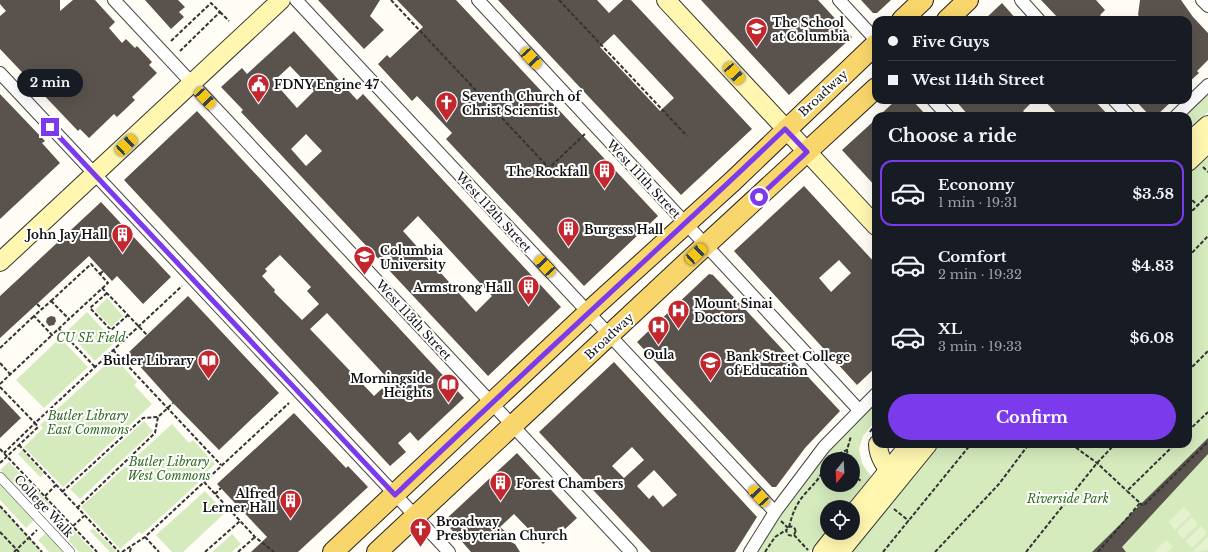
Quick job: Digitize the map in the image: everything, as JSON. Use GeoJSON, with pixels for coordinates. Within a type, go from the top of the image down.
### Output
{"type":"FeatureCollection","features":[{"type":"Feature","properties":{"kind":"main road"},"geometry":{"type":"LineString","coordinates":[[0,262],[281,0]]}},
{"type":"Feature","properties":{"kind":"main road"},"geometry":{"type":"LineString","coordinates":[[666,0],[872,222]]}},
{"type":"Feature","properties":{"kind":"main road"},"geometry":{"type":"LineString","coordinates":[[906,16],[923,0]]}},
{"type":"Feature","properties":{"kind":"main road"},"geometry":{"type":"LineString","coordinates":[[951,16],[968,0]]}},
{"type":"Feature","properties":{"kind":"main road","name":"Broadway"},"geometry":{"type":"LineString","coordinates":[[333,552],[686,224],[872,48]]}},
{"type":"Feature","properties":{"kind":"main road","name":"Broadway"},"geometry":{"type":"LineString","coordinates":[[378,552],[609,335],[872,92]]}},
{"type":"Feature","properties":{"kind":"main road"},"geometry":{"type":"LineString","coordinates":[[1192,139],[1208,125]]}},
{"type":"Feature","properties":{"kind":"main road"},"geometry":{"type":"LineString","coordinates":[[1192,158],[1208,144]]}},
{"type":"Feature","properties":{"kind":"main road"},"geometry":{"type":"LineString","coordinates":[[879,448],[880,453],[894,475]]}},
{"type":"Feature","properties":{"kind":"main road"},"geometry":{"type":"LineString","coordinates":[[840,552],[894,475],[908,448]]}},
{"type":"Feature","properties":{"kind":"main road"},"geometry":{"type":"LineString","coordinates":[[860,507],[924,448]]}},
{"type":"Feature","properties":{"kind":"main road"},"geometry":{"type":"LineString","coordinates":[[815,552],[829,540]]}},
{"type":"Feature","properties":{"kind":"street","name":"West 113th Street"},"geometry":{"type":"LineString","coordinates":[[114,0],[631,552]]}},
{"type":"Feature","properties":{"kind":"street","name":"West 112th Street"},"geometry":{"type":"LineString","coordinates":[[296,0],[775,512]]}},
{"type":"Feature","properties":{"kind":"street","name":"West 111th Street"},"geometry":{"type":"LineString","coordinates":[[478,0],[859,410]]}},
{"type":"Feature","properties":{"kind":"street"},"geometry":{"type":"LineString","coordinates":[[839,0],[872,36]]}},
{"type":"Feature","properties":{"kind":"street"},"geometry":{"type":"LineString","coordinates":[[1021,0],[1035,16]]}},
{"type":"Feature","properties":{"kind":"street"},"geometry":{"type":"LineString","coordinates":[[1202,0],[1208,6]]}},
{"type":"Feature","properties":{"kind":"street"},"geometry":{"type":"LineString","coordinates":[[0,73],[449,552]]}},
{"type":"Feature","properties":{"kind":"street"},"geometry":{"type":"LineString","coordinates":[[1192,100],[1208,85]]}},
{"type":"Feature","properties":{"kind":"street"},"geometry":{"type":"LineString","coordinates":[[937,104],[944,112]]}},
{"type":"Feature","properties":{"kind":"street"},"geometry":{"type":"LineString","coordinates":[[1118,104],[1125,112]]}},
{"type":"Feature","properties":{"kind":"street"},"geometry":{"type":"LineString","coordinates":[[1180,112],[1188,104]]}},
{"type":"Feature","properties":{"kind":"street"},"geometry":{"type":"LineString","coordinates":[[750,552],[775,512],[824,447],[872,398]]}},
{"type":"Feature","properties":{"kind":"street","name":"College Walk"},"geometry":{"type":"LineString","coordinates":[[0,477],[70,552]]}},
{"type":"Feature","properties":{"kind":"path"},"geometry":{"type":"LineString","coordinates":[[391,0],[549,168],[586,133]]}},
{"type":"Feature","properties":{"kind":"path"},"geometry":{"type":"LineString","coordinates":[[559,0],[687,136]]}},
{"type":"Feature","properties":{"kind":"path"},"geometry":{"type":"LineString","coordinates":[[171,41],[211,3],[229,21]]}},
{"type":"Feature","properties":{"kind":"path"},"geometry":{"type":"LineString","coordinates":[[180,51],[220,12]]}},
{"type":"Feature","properties":{"kind":"path"},"geometry":{"type":"LineString","coordinates":[[1192,210],[1208,195]]}},
{"type":"Feature","properties":{"kind":"path"},"geometry":{"type":"LineString","coordinates":[[1192,200],[1198,205]]}},
{"type":"Feature","properties":{"kind":"path"},"geometry":{"type":"LineString","coordinates":[[1192,253],[1208,236]]}},
{"type":"Feature","properties":{"kind":"path"},"geometry":{"type":"LineString","coordinates":[[0,348],[90,264],[108,283],[0,385],[38,427],[0,463]]}},
{"type":"Feature","properties":{"kind":"path"},"geometry":{"type":"LineString","coordinates":[[4,453],[182,286]]}},
{"type":"Feature","properties":{"kind":"path"},"geometry":{"type":"LineString","coordinates":[[102,288],[147,335]]}},
{"type":"Feature","properties":{"kind":"path"},"geometry":{"type":"LineString","coordinates":[[107,293],[90,308],[106,325],[111,330],[128,315]]}},
{"type":"Feature","properties":{"kind":"path"},"geometry":{"type":"LineString","coordinates":[[51,301],[69,319]]}},
{"type":"Feature","properties":{"kind":"path"},"geometry":{"type":"LineString","coordinates":[[37,304],[42,309]]}},
{"type":"Feature","properties":{"kind":"path"},"geometry":{"type":"LineString","coordinates":[[34,316],[52,335]]}},
{"type":"Feature","properties":{"kind":"path"},"geometry":{"type":"LineString","coordinates":[[59,329],[95,367]]}},
{"type":"Feature","properties":{"kind":"path"},"geometry":{"type":"LineString","coordinates":[[113,350],[221,465]]}},
{"type":"Feature","properties":{"kind":"path"},"geometry":{"type":"LineString","coordinates":[[1192,367],[1208,352]]}},
{"type":"Feature","properties":{"kind":"path"},"geometry":{"type":"LineString","coordinates":[[0,363],[10,374]]}},
{"type":"Feature","properties":{"kind":"path"},"geometry":{"type":"LineString","coordinates":[[19,445],[84,516],[120,552],[145,537],[289,402]]}},
{"type":"Feature","properties":{"kind":"path"},"geometry":{"type":"LineString","coordinates":[[77,508],[155,433],[158,418],[173,403]]}},
{"type":"Feature","properties":{"kind":"path"},"geometry":{"type":"LineString","coordinates":[[1192,427],[1208,412]]}},
{"type":"Feature","properties":{"kind":"path"},"geometry":{"type":"LineString","coordinates":[[62,492],[143,418],[158,418]]}},
{"type":"Feature","properties":{"kind":"path"},"geometry":{"type":"LineString","coordinates":[[1076,448],[1097,463],[1143,506],[1208,442]]}},
{"type":"Feature","properties":{"kind":"path"},"geometry":{"type":"LineString","coordinates":[[883,552],[968,448]]}},
{"type":"Feature","properties":{"kind":"path"},"geometry":{"type":"LineString","coordinates":[[935,552],[999,484],[1026,448]]}},
{"type":"Feature","properties":{"kind":"path"},"geometry":{"type":"LineString","coordinates":[[1026,552],[1097,463],[1111,448]]}},
{"type":"Feature","properties":{"kind":"path"},"geometry":{"type":"LineString","coordinates":[[1127,491],[1171,448]]}},
{"type":"Feature","properties":{"kind":"path"},"geometry":{"type":"LineString","coordinates":[[0,449],[97,552]]}},
{"type":"Feature","properties":{"kind":"path"},"geometry":{"type":"LineString","coordinates":[[843,452],[847,450]]}},
{"type":"Feature","properties":{"kind":"path"},"geometry":{"type":"LineString","coordinates":[[815,552],[794,535],[788,535],[788,528],[795,507],[804,494],[816,483],[820,475]]}},
{"type":"Feature","properties":{"kind":"path"},"geometry":{"type":"LineString","coordinates":[[204,482],[255,537],[274,552]]}},
{"type":"Feature","properties":{"kind":"path"},"geometry":{"type":"LineString","coordinates":[[45,496],[56,485]]}},
{"type":"Feature","properties":{"kind":"path"},"geometry":{"type":"LineString","coordinates":[[215,494],[221,488]]}},
{"type":"Feature","properties":{"kind":"path"},"geometry":{"type":"LineString","coordinates":[[1098,552],[1140,503]]}},
{"type":"Feature","properties":{"kind":"path"},"geometry":{"type":"LineString","coordinates":[[890,505],[909,521]]}},
{"type":"Feature","properties":{"kind":"path"},"geometry":{"type":"LineString","coordinates":[[0,506],[42,552]]}},
{"type":"Feature","properties":{"kind":"path"},"geometry":{"type":"LineString","coordinates":[[73,526],[84,516]]}},
{"type":"Feature","properties":{"kind":"path"},"geometry":{"type":"LineString","coordinates":[[205,552],[240,521]]}},
{"type":"Feature","properties":{"kind":"path"},"geometry":{"type":"LineString","coordinates":[[784,524],[788,528],[795,529],[794,535]]}},
{"type":"Feature","properties":{"kind":"path"},"geometry":{"type":"LineString","coordinates":[[765,552],[775,537],[788,528]]}},
{"type":"Feature","properties":{"kind":"path"},"geometry":{"type":"LineString","coordinates":[[0,532],[19,552]]}},
{"type":"Feature","properties":{"kind":"path"},"geometry":{"type":"LineString","coordinates":[[145,537],[159,552]]}},
{"type":"Feature","properties":{"kind":"path"},"geometry":{"type":"LineString","coordinates":[[238,552],[255,537]]}},
{"type":"Feature","properties":{"kind":"path"},"geometry":{"type":"LineString","coordinates":[[14,552],[29,538]]}},
{"type":"Feature","properties":{"kind":"path"},"geometry":{"type":"LineString","coordinates":[[130,552],[134,544]]}},
{"type":"Feature","properties":{"kind":"green space"},"geometry":{"type":"Polygon","coordinates":[[[1208,91],[1208,112],[1192,126],[1192,112],[1187,112],[1208,91]]]}},
{"type":"Feature","properties":{"kind":"green space","name":"Riverside Park"},"geometry":{"type":"Polygon","coordinates":[[[1208,156],[1208,552],[851,552],[937,448],[1192,448],[1192,171],[1208,156]]]}},
{"type":"Feature","properties":{"kind":"green space"},"geometry":{"type":"Polygon","coordinates":[[[107,298],[123,316],[111,327],[95,310],[107,298]]]}},
{"type":"Feature","properties":{"kind":"green space","name":"CU SE Field"},"geometry":{"type":"Polygon","coordinates":[[[87,312],[115,342],[95,361],[67,331],[87,312]]]}},
{"type":"Feature","properties":{"kind":"green space"},"geometry":{"type":"Polygon","coordinates":[[[60,338],[88,367],[44,408],[16,380],[60,338]]]}},
{"type":"Feature","properties":{"kind":"green space","name":"Butler Library East Commons"},"geometry":{"type":"Polygon","coordinates":[[[114,357],[137,382],[134,385],[152,404],[63,487],[24,447],[43,428],[40,425],[114,357]]]}},
{"type":"Feature","properties":{"kind":"green space"},"geometry":{"type":"Polygon","coordinates":[[[872,405],[872,425],[863,436],[859,449],[860,452],[827,452],[872,405]]]}},
{"type":"Feature","properties":{"kind":"green space"},"geometry":{"type":"Polygon","coordinates":[[[144,421],[153,431],[80,499],[70,489],[144,421]]]}},
{"type":"Feature","properties":{"kind":"green space","name":"Butler Library West Commons"},"geometry":{"type":"Polygon","coordinates":[[[172,424],[189,443],[193,440],[215,464],[197,481],[198,483],[142,534],[139,532],[120,549],[81,507],[172,424]]]}},
{"type":"Feature","properties":{"kind":"green space"},"geometry":{"type":"Polygon","coordinates":[[[22,450],[44,474],[40,477],[18,454],[22,450]]]}},
{"type":"Feature","properties":{"kind":"green space"},"geometry":{"type":"Polygon","coordinates":[[[860,454],[862,464],[871,476],[860,490],[860,454]]]}},
{"type":"Feature","properties":{"kind":"green space"},"geometry":{"type":"Polygon","coordinates":[[[820,459],[820,492],[858,492],[852,500],[820,500],[820,539],[809,552],[754,552],[804,476],[820,459]]]}},
{"type":"Feature","properties":{"kind":"green space"},"geometry":{"type":"Polygon","coordinates":[[[9,462],[51,505],[42,513],[0,470],[9,462]]]}},
{"type":"Feature","properties":{"kind":"green space"},"geometry":{"type":"Polygon","coordinates":[[[0,484],[34,520],[26,528],[0,500],[0,484]]]}},
{"type":"Feature","properties":{"kind":"green space"},"geometry":{"type":"Polygon","coordinates":[[[205,491],[225,513],[183,552],[172,552],[156,535],[205,491]]]}},
{"type":"Feature","properties":{"kind":"green space"},"geometry":{"type":"Polygon","coordinates":[[[0,506],[42,552],[0,552],[0,506]]]}},
{"type":"Feature","properties":{"kind":"green space"},"geometry":{"type":"Polygon","coordinates":[[[1184,507],[1191,514],[1175,530],[1168,522],[1184,507]]]}},
{"type":"Feature","properties":{"kind":"green space"},"geometry":{"type":"Polygon","coordinates":[[[62,517],[94,552],[79,552],[54,525],[62,517]]]}},
{"type":"Feature","properties":{"kind":"green space"},"geometry":{"type":"Polygon","coordinates":[[[1192,517],[1198,524],[1183,539],[1177,532],[1192,517]]]}},
{"type":"Feature","properties":{"kind":"green space"},"geometry":{"type":"Polygon","coordinates":[[[1201,526],[1207,533],[1192,548],[1186,541],[1201,526]]]}},
{"type":"Feature","properties":{"kind":"green space"},"geometry":{"type":"Polygon","coordinates":[[[93,528],[116,551],[115,552],[110,552],[90,531],[93,528]]]}},
{"type":"Feature","properties":{"kind":"green space"},"geometry":{"type":"Polygon","coordinates":[[[46,533],[64,552],[49,552],[38,540],[46,533]]]}},
{"type":"Feature","properties":{"kind":"green space"},"geometry":{"type":"Polygon","coordinates":[[[232,534],[241,544],[232,552],[212,552],[232,534]]]}},
{"type":"Feature","properties":{"kind":"green space"},"geometry":{"type":"Polygon","coordinates":[[[1208,537],[1208,550],[1196,552],[1194,550],[1208,537]]]}},
{"type":"Feature","properties":{"kind":"green space"},"geometry":{"type":"Polygon","coordinates":[[[1166,540],[1173,547],[1167,552],[1154,552],[1166,540]]]}},
{"type":"Feature","properties":{"kind":"building"},"geometry":{"type":"Polygon","coordinates":[[[0,0],[60,0],[60,11],[73,0],[95,0],[115,22],[109,28],[122,43],[126,39],[135,48],[137,46],[152,62],[149,65],[157,73],[132,97],[135,100],[117,117],[114,114],[89,138],[80,129],[78,131],[0,49],[0,16],[6,11],[0,4],[0,0]]]}},
{"type":"Feature","properties":{"kind":"building"},"geometry":{"type":"Polygon","coordinates":[[[145,0],[178,0],[185,7],[179,12],[184,17],[171,29],[145,0]]]}},
{"type":"Feature","properties":{"kind":"building"},"geometry":{"type":"Polygon","coordinates":[[[318,0],[380,0],[370,16],[384,30],[364,49],[318,0]]]}},
{"type":"Feature","properties":{"kind":"building"},"geometry":{"type":"Polygon","coordinates":[[[397,0],[456,0],[658,216],[584,286],[446,139],[452,133],[417,96],[412,101],[378,64],[387,55],[390,58],[423,27],[397,0]]]}},
{"type":"Feature","properties":{"kind":"building"},"geometry":{"type":"Polygon","coordinates":[[[498,0],[597,0],[609,13],[623,0],[631,0],[752,129],[681,195],[498,0]],[[614,34],[600,47],[660,111],[674,98],[614,34]]]}},
{"type":"Feature","properties":{"kind":"building"},"geometry":{"type":"Polygon","coordinates":[[[701,0],[818,0],[852,37],[789,95],[701,0]]]}},
{"type":"Feature","properties":{"kind":"building"},"geometry":{"type":"Polygon","coordinates":[[[861,0],[891,0],[877,13],[873,13],[861,0]]]}},
{"type":"Feature","properties":{"kind":"building"},"geometry":{"type":"Polygon","coordinates":[[[1041,0],[1096,0],[1105,10],[1100,15],[1101,16],[1056,16],[1041,0]]]}},
{"type":"Feature","properties":{"kind":"building"},"geometry":{"type":"Polygon","coordinates":[[[1140,0],[1181,0],[1193,17],[1208,33],[1208,60],[1197,71],[1199,73],[1192,79],[1192,16],[1138,15],[1140,0]]]}},
{"type":"Feature","properties":{"kind":"building"},"geometry":{"type":"Polygon","coordinates":[[[1002,3],[1013,16],[988,16],[1002,3]]]}},
{"type":"Feature","properties":{"kind":"building"},"geometry":{"type":"Polygon","coordinates":[[[294,31],[357,100],[363,94],[561,307],[488,376],[241,112],[243,110],[221,87],[242,68],[247,74],[294,31]],[[290,66],[277,78],[286,87],[282,91],[297,108],[314,91],[290,66]],[[306,134],[291,149],[306,166],[322,151],[306,134]],[[418,216],[403,231],[476,312],[492,296],[418,216]]]}},
{"type":"Feature","properties":{"kind":"building"},"geometry":{"type":"Polygon","coordinates":[[[0,94],[45,141],[42,143],[60,163],[0,219],[0,94]]]}},
{"type":"Feature","properties":{"kind":"building"},"geometry":{"type":"Polygon","coordinates":[[[892,104],[916,104],[923,112],[883,112],[892,104]]]}},
{"type":"Feature","properties":{"kind":"building"},"geometry":{"type":"Polygon","coordinates":[[[958,104],[1030,104],[1023,111],[1024,112],[966,112],[958,104]]]}},
{"type":"Feature","properties":{"kind":"building"},"geometry":{"type":"Polygon","coordinates":[[[1048,104],[1098,104],[1105,112],[1055,112],[1048,104]]]}},
{"type":"Feature","properties":{"kind":"building"},"geometry":{"type":"Polygon","coordinates":[[[1139,104],[1169,104],[1160,112],[1146,112],[1139,104]]]}},
{"type":"Feature","properties":{"kind":"building"},"geometry":{"type":"Polygon","coordinates":[[[197,111],[464,398],[418,441],[410,432],[398,443],[406,452],[390,466],[124,180],[197,111]],[[280,255],[265,269],[267,271],[262,276],[275,290],[274,292],[302,320],[319,304],[307,291],[311,287],[280,255]],[[327,313],[310,329],[374,396],[390,381],[327,313]]]}},
{"type":"Feature","properties":{"kind":"building"},"geometry":{"type":"Polygon","coordinates":[[[872,123],[872,183],[842,150],[872,123]]]}},
{"type":"Feature","properties":{"kind":"building"},"geometry":{"type":"Polygon","coordinates":[[[804,186],[872,260],[872,371],[857,385],[734,251],[804,186]],[[839,260],[819,278],[831,292],[851,273],[839,260]]]}},
{"type":"Feature","properties":{"kind":"building"},"geometry":{"type":"Polygon","coordinates":[[[101,202],[171,277],[143,304],[117,276],[112,281],[89,256],[0,338],[0,296],[101,202]]]}},
{"type":"Feature","properties":{"kind":"building"},"geometry":{"type":"Polygon","coordinates":[[[709,274],[713,275],[840,411],[805,448],[776,487],[772,487],[637,342],[709,274]]]}},
{"type":"Feature","properties":{"kind":"building","name":"Butler Library"},"geometry":{"type":"Polygon","coordinates":[[[188,296],[279,393],[219,450],[173,403],[128,353],[188,296]]]}},
{"type":"Feature","properties":{"kind":"building"},"geometry":{"type":"Polygon","coordinates":[[[51,316],[55,317],[56,321],[54,325],[49,326],[46,322],[47,318],[51,316]]]}},
{"type":"Feature","properties":{"kind":"building"},"geometry":{"type":"Polygon","coordinates":[[[614,362],[757,517],[735,552],[651,552],[539,432],[614,362]],[[632,447],[612,466],[624,478],[644,460],[632,447]],[[654,470],[637,486],[649,499],[653,495],[663,507],[677,495],[654,470]]]}},
{"type":"Feature","properties":{"kind":"building"},"geometry":{"type":"Polygon","coordinates":[[[0,396],[21,418],[0,438],[0,396]]]}},
{"type":"Feature","properties":{"kind":"building","name":"Alfred Lerner Hall"},"geometry":{"type":"Polygon","coordinates":[[[294,413],[346,468],[348,466],[368,487],[298,552],[251,552],[267,537],[217,484],[294,413]]]}},
{"type":"Feature","properties":{"kind":"building"},"geometry":{"type":"Polygon","coordinates":[[[1208,438],[1208,454],[1122,547],[1126,552],[1092,552],[1208,438]]]}},
{"type":"Feature","properties":{"kind":"building"},"geometry":{"type":"Polygon","coordinates":[[[517,453],[577,518],[565,529],[563,526],[543,544],[514,514],[500,527],[506,532],[500,537],[515,544],[520,552],[471,552],[444,521],[517,453]]]}},
{"type":"Feature","properties":{"kind":"place","name":"The School at Columbia"},"geometry":{"type":"Point","coordinates":[757,48]}},
{"type":"Feature","properties":{"kind":"place","name":"FDNY Engine 47"},"geometry":{"type":"Point","coordinates":[258,104]}},
{"type":"Feature","properties":{"kind":"place","name":"Seventh Church of Christ Scientist"},"geometry":{"type":"Point","coordinates":[446,122]}},
{"type":"Feature","properties":{"kind":"place","name":"The Rockfall"},"geometry":{"type":"Point","coordinates":[604,190]}},
{"type":"Feature","properties":{"kind":"place","name":"Burgess Hall"},"geometry":{"type":"Point","coordinates":[568,248]}},
{"type":"Feature","properties":{"kind":"place","name":"John Jay Hall"},"geometry":{"type":"Point","coordinates":[123,254]}},
{"type":"Feature","properties":{"kind":"place","name":"Columbia University"},"geometry":{"type":"Point","coordinates":[365,276]}},
{"type":"Feature","properties":{"kind":"place","name":"Armstrong Hall"},"geometry":{"type":"Point","coordinates":[528,306]}},
{"type":"Feature","properties":{"kind":"place","name":"Mount Sinai Doctors"},"geometry":{"type":"Point","coordinates":[679,330]}},
{"type":"Feature","properties":{"kind":"place","name":"Oula"},"geometry":{"type":"Point","coordinates":[659,346]}},
{"type":"Feature","properties":{"kind":"place","name":"Butler Library"},"geometry":{"type":"Point","coordinates":[209,380]}},
{"type":"Feature","properties":{"kind":"place","name":"Bank Street College of Education"},"geometry":{"type":"Point","coordinates":[710,382]}},
{"type":"Feature","properties":{"kind":"place","name":"Morningside Heights"},"geometry":{"type":"Point","coordinates":[448,404]}},
{"type":"Feature","properties":{"kind":"place","name":"Forest Chambers"},"geometry":{"type":"Point","coordinates":[500,502]}},
{"type":"Feature","properties":{"kind":"place","name":"Alfred Lerner Hall"},"geometry":{"type":"Point","coordinates":[291,520]}},
{"type":"Feature","properties":{"kind":"place","name":"Broadway Presbyterian Church"},"geometry":{"type":"Point","coordinates":[421,548]}},
{"type":"Feature","properties":{"kind":"route"},"geometry":{"type":"LineString","coordinates":[[50,127],[203,288],[395,495],[643,261],[733,181],[785,129],[807,152],[759,197]]}}]}
